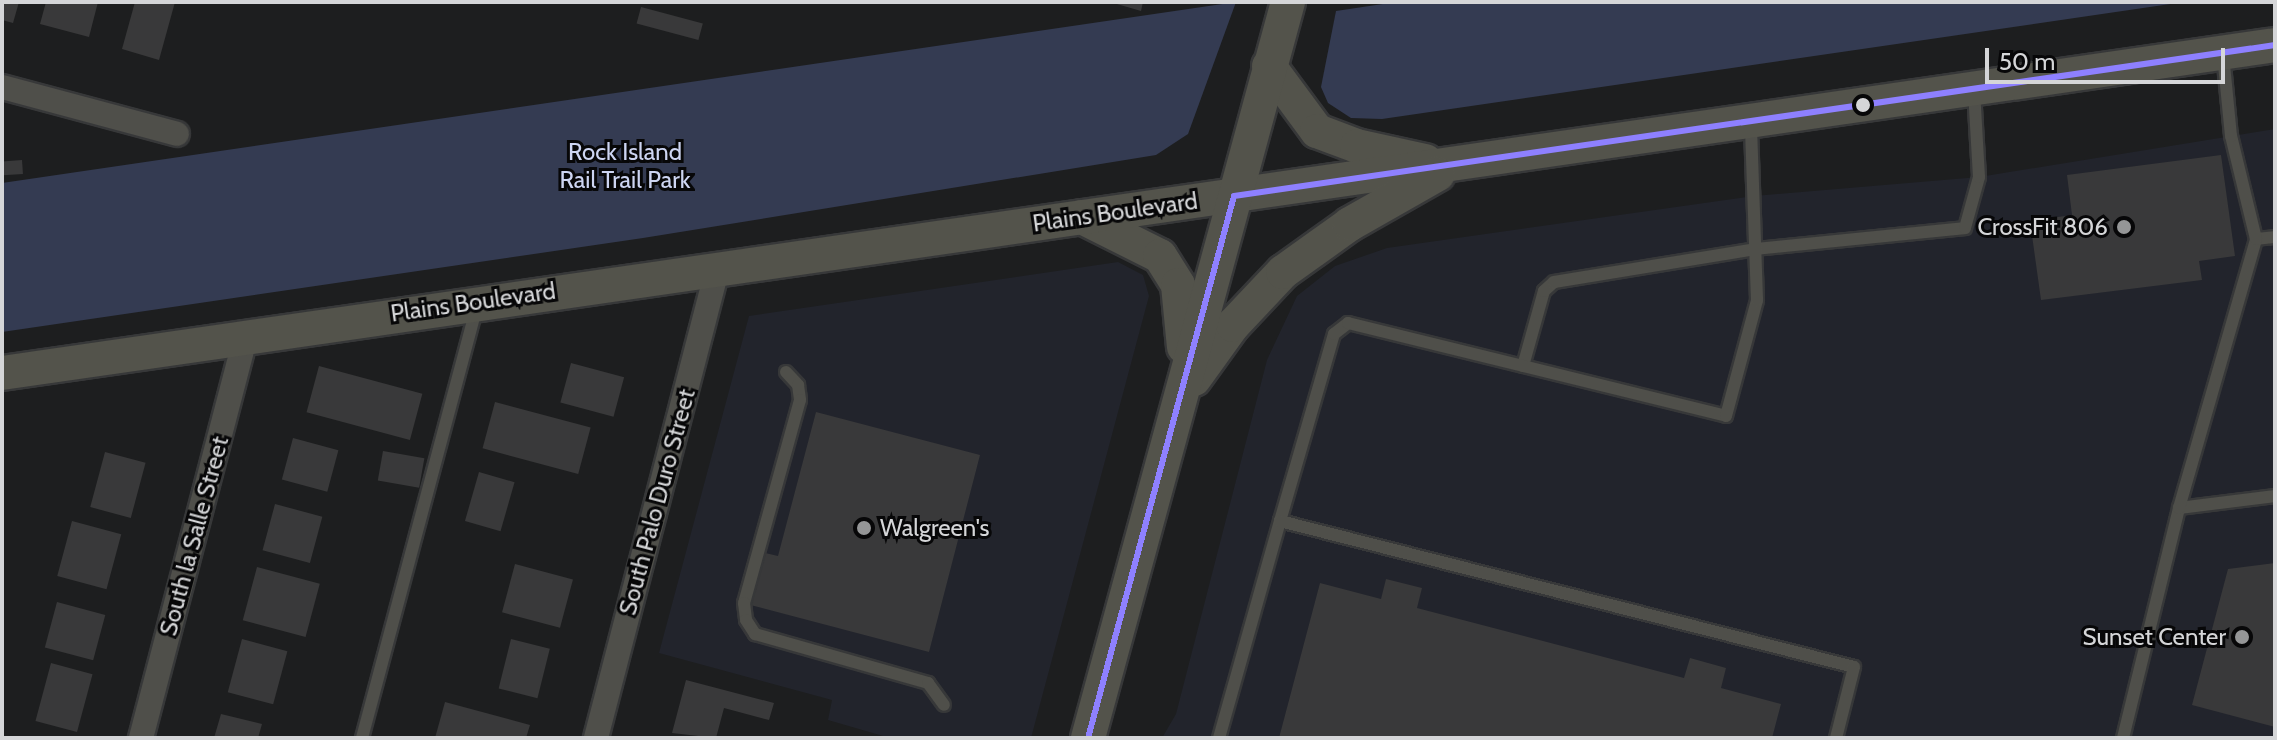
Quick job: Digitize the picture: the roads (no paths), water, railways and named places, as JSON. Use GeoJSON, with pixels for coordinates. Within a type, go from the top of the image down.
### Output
{"type":"FeatureCollection","features":[{"type":"Feature","properties":{"kind":"main road"},"geometry":{"type":"LineString","coordinates":[[1088,738],[1288,2]]}},
{"type":"Feature","properties":{"kind":"main road","name":"Plains Boulevard"},"geometry":{"type":"LineString","coordinates":[[2,374],[246,334],[1453,166],[2275,45]]}},
{"type":"Feature","properties":{"kind":"main road"},"geometry":{"type":"LineString","coordinates":[[1269,66],[1317,131],[1357,146],[1453,166]]}},
{"type":"Feature","properties":{"kind":"main road"},"geometry":{"type":"LineString","coordinates":[[1181,397],[1233,325],[1283,272],[1350,224],[1453,166]]}},
{"type":"Feature","properties":{"kind":"main road"},"geometry":{"type":"LineString","coordinates":[[1082,217],[1160,256],[1178,285],[1185,325],[1181,397]]}},
{"type":"Feature","properties":{"kind":"street"},"geometry":{"type":"LineString","coordinates":[[2,87],[177,134]]}},
{"type":"Feature","properties":{"kind":"street","name":"South Palo Duro Street"},"geometry":{"type":"LineString","coordinates":[[596,738],[718,267]]}},
{"type":"Feature","properties":{"kind":"street","name":"South la Salle Street"},"geometry":{"type":"LineString","coordinates":[[141,738],[246,334]]}},
{"type":"Feature","properties":{"kind":"lane"},"geometry":{"type":"LineString","coordinates":[[2123,738],[2179,508],[2256,239],[2231,136],[2223,52]]}},
{"type":"Feature","properties":{"kind":"lane"},"geometry":{"type":"LineString","coordinates":[[1523,366],[1544,291],[1554,282],[1755,249],[1965,228],[1979,177],[1974,88]]}},
{"type":"Feature","properties":{"kind":"lane"},"geometry":{"type":"LineString","coordinates":[[1219,738],[1334,334],[1348,323],[1726,416],[1757,300],[1751,121]]}},
{"type":"Feature","properties":{"kind":"lane"},"geometry":{"type":"LineString","coordinates":[[2256,239],[2275,237]]}},
{"type":"Feature","properties":{"kind":"lane"},"geometry":{"type":"LineString","coordinates":[[362,738],[478,302]]}},
{"type":"Feature","properties":{"kind":"lane"},"geometry":{"type":"LineString","coordinates":[[786,372],[798,385],[800,400],[748,590],[746,620],[755,634],[928,683],[944,705]]}},
{"type":"Feature","properties":{"kind":"lane"},"geometry":{"type":"LineString","coordinates":[[2179,508],[2275,496]]}},
{"type":"Feature","properties":{"kind":"lane"},"geometry":{"type":"LineString","coordinates":[[1280,521],[1854,667],[1836,738]]}},
{"type":"Feature","properties":{"kind":"place","name":"CrossFit 806"},"geometry":{"type":"Point","coordinates":[2124,227]}},
{"type":"Feature","properties":{"kind":"place","name":"Walgreen's"},"geometry":{"type":"Point","coordinates":[864,528]}},
{"type":"Feature","properties":{"kind":"place","name":"Sunset Center"},"geometry":{"type":"Point","coordinates":[2242,637]}},
{"type":"Feature","properties":{"kind":"park label","name":"Rock Island Rail Trail Park"},"geometry":{"type":"Point","coordinates":[625,166]}}]}
